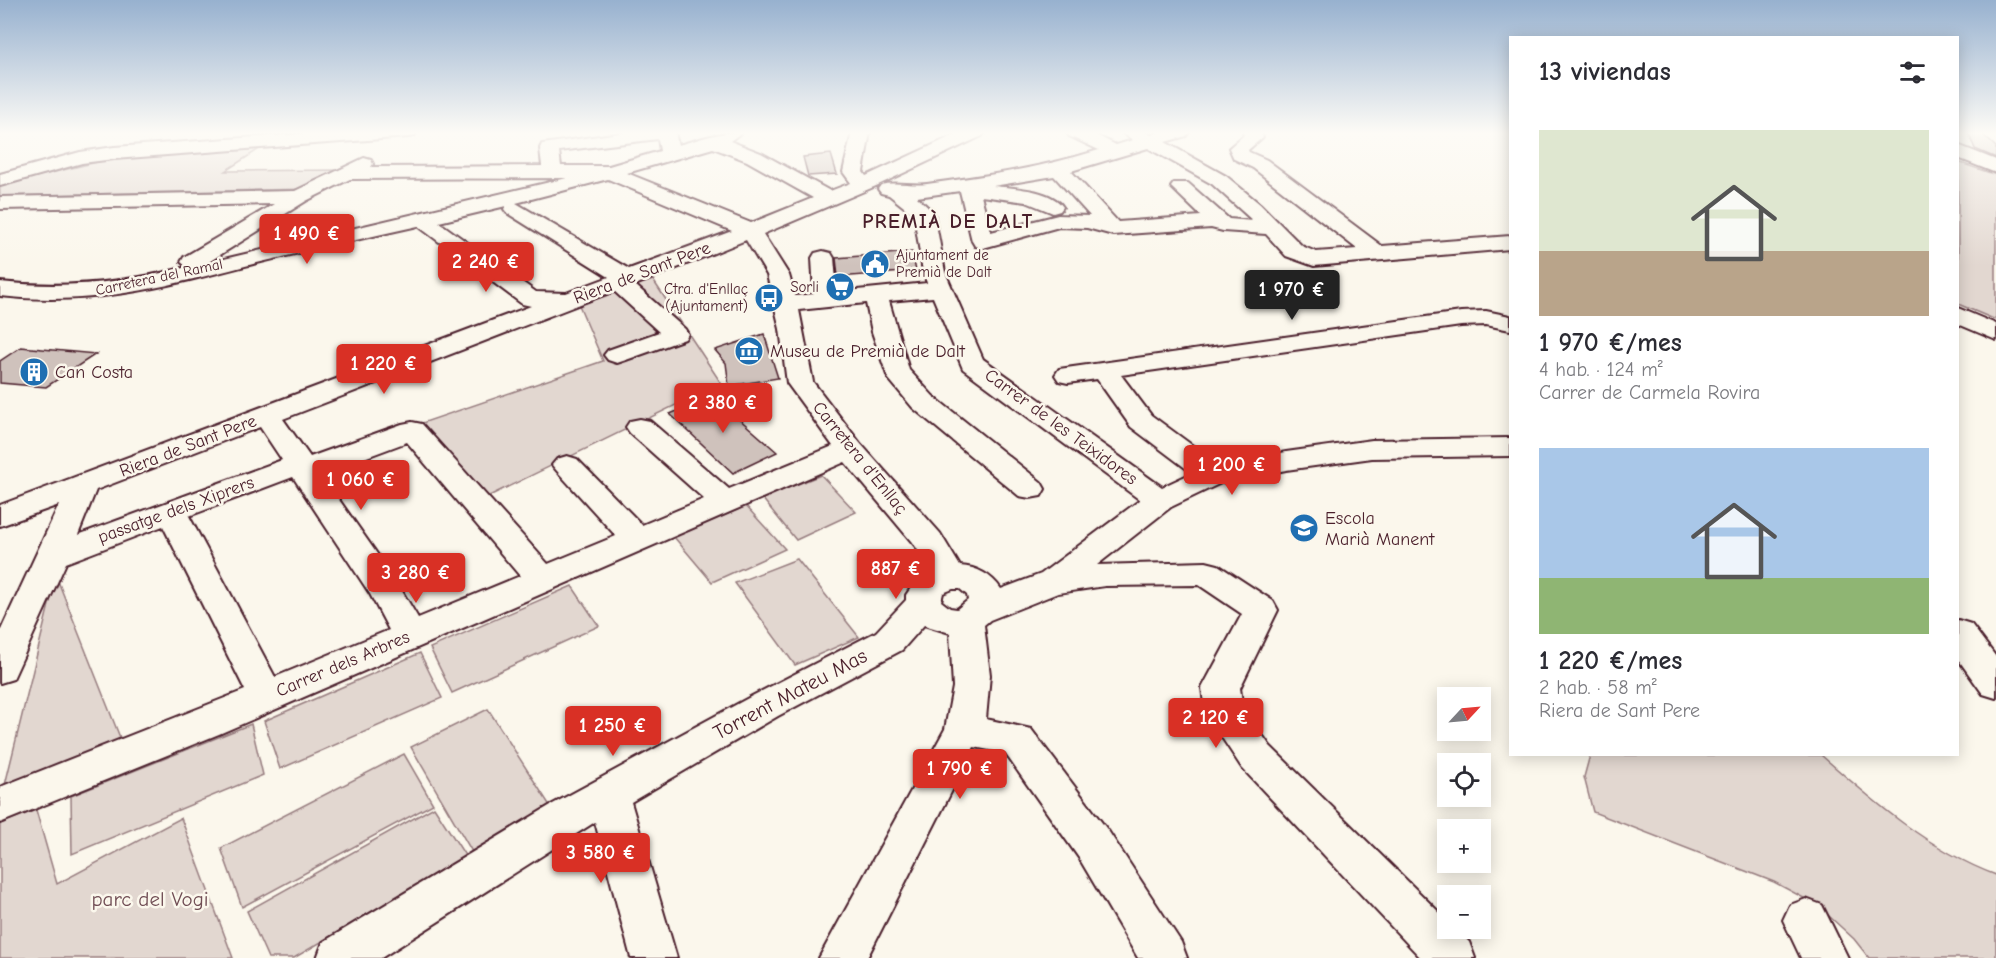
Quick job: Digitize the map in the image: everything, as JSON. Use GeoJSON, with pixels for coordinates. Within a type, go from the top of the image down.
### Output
{"type":"FeatureCollection","features":[{"type":"Feature","properties":{"kind":"street"},"geometry":{"type":"LineString","coordinates":[[145,282],[198,259],[299,197],[338,177]]}},
{"type":"Feature","properties":{"kind":"street","name":"Carretera del Ramal"},"geometry":{"type":"LineString","coordinates":[[0,290],[41,295],[69,295],[145,282],[423,220],[593,177]]}},
{"type":"Feature","properties":{"kind":"street"},"geometry":{"type":"LineString","coordinates":[[619,177],[751,231]]}},
{"type":"Feature","properties":{"kind":"street"},"geometry":{"type":"LineString","coordinates":[[790,177],[830,199]]}},
{"type":"Feature","properties":{"kind":"street"},"geometry":{"type":"LineString","coordinates":[[858,177],[865,183],[896,192],[969,187],[1020,177]]}},
{"type":"Feature","properties":{"kind":"street","name":"Riera de Sant Pere"},"geometry":{"type":"LineString","coordinates":[[0,516],[624,281],[830,199],[879,177]]}},
{"type":"Feature","properties":{"kind":"street"},"geometry":{"type":"LineString","coordinates":[[1065,177],[1113,229]]}},
{"type":"Feature","properties":{"kind":"street"},"geometry":{"type":"LineString","coordinates":[[1214,177],[1253,208],[1294,251],[1314,259],[1509,242]]}},
{"type":"Feature","properties":{"kind":"street"},"geometry":{"type":"LineString","coordinates":[[1277,177],[1377,253]]}},
{"type":"Feature","properties":{"kind":"street"},"geometry":{"type":"LineString","coordinates":[[969,187],[983,241],[1058,221],[1088,222],[1113,229],[1214,221],[1223,225],[1271,228]]}},
{"type":"Feature","properties":{"kind":"street"},"geometry":{"type":"LineString","coordinates":[[969,187],[1030,196],[1053,207]]}},
{"type":"Feature","properties":{"kind":"street"},"geometry":{"type":"LineString","coordinates":[[1181,187],[1223,225]]}},
{"type":"Feature","properties":{"kind":"street","name":"Carrer de les Teixidores"},"geometry":{"type":"LineString","coordinates":[[896,192],[924,213],[934,272],[972,363],[1160,500]]}},
{"type":"Feature","properties":{"kind":"street"},"geometry":{"type":"LineString","coordinates":[[0,203],[299,197]]}},
{"type":"Feature","properties":{"kind":"street"},"geometry":{"type":"LineString","coordinates":[[514,209],[624,281],[676,334],[617,355]]}},
{"type":"Feature","properties":{"kind":"street"},"geometry":{"type":"LineString","coordinates":[[423,220],[530,299],[573,300]]}},
{"type":"Feature","properties":{"kind":"street","name":"Carretera d'Enllaç"},"geometry":{"type":"LineString","coordinates":[[751,231],[778,275],[792,329],[800,384],[850,449],[929,541],[950,577]]}},
{"type":"Feature","properties":{"kind":"street"},"geometry":{"type":"LineString","coordinates":[[823,258],[825,291]]}},
{"type":"Feature","properties":{"kind":"street"},"geometry":{"type":"LineString","coordinates":[[783,294],[825,291],[876,296],[943,289]]}},
{"type":"Feature","properties":{"kind":"street"},"geometry":{"type":"LineString","coordinates":[[876,296],[884,332],[897,372],[923,402],[1030,489]]}},
{"type":"Feature","properties":{"kind":"street"},"geometry":{"type":"LineString","coordinates":[[1959,315],[1996,333]]}},
{"type":"Feature","properties":{"kind":"street"},"geometry":{"type":"LineString","coordinates":[[1068,375],[1461,320],[1486,318],[1509,323]]}},
{"type":"Feature","properties":{"kind":"street"},"geometry":{"type":"LineString","coordinates":[[1104,370],[1141,421],[1213,475]]}},
{"type":"Feature","properties":{"kind":"street"},"geometry":{"type":"LineString","coordinates":[[267,416],[384,589],[410,635]]}},
{"type":"Feature","properties":{"kind":"street"},"geometry":{"type":"LineString","coordinates":[[640,427],[724,501]]}},
{"type":"Feature","properties":{"kind":"street"},"geometry":{"type":"LineString","coordinates":[[301,467],[412,430],[542,579]]}},
{"type":"Feature","properties":{"kind":"street"},"geometry":{"type":"LineString","coordinates":[[842,958],[964,730],[972,696],[974,615],[986,598],[980,586],[968,578],[950,577],[934,582],[925,590],[923,604],[927,612],[942,620],[974,615],[1053,582],[1160,500],[1213,475],[1286,461],[1372,449],[1509,447]]}},
{"type":"Feature","properties":{"kind":"street","name":"Carrer dels Arbres"},"geometry":{"type":"LineString","coordinates":[[0,805],[267,697],[850,449]]}},
{"type":"Feature","properties":{"kind":"street"},"geometry":{"type":"LineString","coordinates":[[567,465],[637,539]]}},
{"type":"Feature","properties":{"kind":"street","name":"passatge dels Xiprers"},"geometry":{"type":"LineString","coordinates":[[53,556],[301,467]]}},
{"type":"Feature","properties":{"kind":"street"},"geometry":{"type":"LineString","coordinates":[[0,669],[53,556],[83,485]]}},
{"type":"Feature","properties":{"kind":"street"},"geometry":{"type":"LineString","coordinates":[[171,512],[267,697]]}},
{"type":"Feature","properties":{"kind":"street"},"geometry":{"type":"LineString","coordinates":[[1053,582],[1105,575],[1206,573],[1261,610],[1221,688],[1224,712],[1256,757],[1452,958]]}},
{"type":"Feature","properties":{"kind":"street","name":"Torrent Mateu Mas"},"geometry":{"type":"LineString","coordinates":[[340,958],[566,818],[765,706],[889,640],[923,604]]}},
{"type":"Feature","properties":{"kind":"street"},"geometry":{"type":"LineString","coordinates":[[1959,634],[1996,684]]}},
{"type":"Feature","properties":{"kind":"street"},"geometry":{"type":"LineString","coordinates":[[964,730],[1017,740],[1094,845],[1164,958]]}},
{"type":"Feature","properties":{"kind":"street"},"geometry":{"type":"LineString","coordinates":[[608,794],[654,958]]}},
{"type":"Feature","properties":{"kind":"green space"},"geometry":{"type":"Polygon","coordinates":[[[35,177],[329,177],[304,189],[0,196],[0,185],[35,177]]]}},
{"type":"Feature","properties":{"kind":"green space"},"geometry":{"type":"Polygon","coordinates":[[[1959,177],[1996,177],[1996,320],[1959,304],[1959,177]]]}},
{"type":"Feature","properties":{"kind":"green space"},"geometry":{"type":"Polygon","coordinates":[[[653,280],[721,383],[483,499],[419,424],[603,361],[579,305],[653,280]]]}},
{"type":"Feature","properties":{"kind":"green space"},"geometry":{"type":"Polygon","coordinates":[[[821,475],[856,512],[796,540],[762,498],[821,475]]]}},
{"type":"Feature","properties":{"kind":"green space"},"geometry":{"type":"Polygon","coordinates":[[[746,506],[785,549],[712,582],[674,537],[746,506]]]}},
{"type":"Feature","properties":{"kind":"green space"},"geometry":{"type":"Polygon","coordinates":[[[797,559],[859,637],[795,665],[735,583],[797,559]]]}},
{"type":"Feature","properties":{"kind":"green space"},"geometry":{"type":"Polygon","coordinates":[[[56,576],[121,740],[4,789],[56,576]]]}},
{"type":"Feature","properties":{"kind":"green space"},"geometry":{"type":"Polygon","coordinates":[[[572,586],[599,626],[452,693],[430,648],[572,586]]]}},
{"type":"Feature","properties":{"kind":"green space"},"geometry":{"type":"Polygon","coordinates":[[[420,653],[442,698],[280,769],[264,721],[420,653]]]}},
{"type":"Feature","properties":{"kind":"green space"},"geometry":{"type":"Polygon","coordinates":[[[488,709],[554,812],[475,857],[411,747],[488,709]]]}},
{"type":"Feature","properties":{"kind":"green space"},"geometry":{"type":"Polygon","coordinates":[[[251,724],[263,775],[72,854],[71,796],[251,724]]]}},
{"type":"Feature","properties":{"kind":"green space"},"geometry":{"type":"Polygon","coordinates":[[[404,754],[433,804],[242,907],[221,848],[404,754]]]}},
{"type":"Feature","properties":{"kind":"green space"},"geometry":{"type":"Polygon","coordinates":[[[1590,756],[1822,756],[1903,823],[1971,865],[1996,875],[1996,958],[1869,958],[1854,939],[1817,905],[1774,882],[1593,812],[1584,777],[1590,756]]]}},
{"type":"Feature","properties":{"kind":"green space"},"geometry":{"type":"Polygon","coordinates":[[[434,807],[466,857],[294,958],[268,958],[247,911],[434,807]]]}},
{"type":"Feature","properties":{"kind":"green space","name":"parc del Vogi"},"geometry":{"type":"Polygon","coordinates":[[[36,810],[57,884],[181,818],[233,958],[0,958],[0,824],[36,810]]]}},
{"type":"Feature","properties":{"kind":"building","name":"Ajuntament de Premià de Dalt"},"geometry":{"type":"Polygon","coordinates":[[[912,252],[916,271],[838,277],[836,258],[912,252]]]}},
{"type":"Feature","properties":{"kind":"building"},"geometry":{"type":"Polygon","coordinates":[[[764,334],[778,378],[729,386],[726,363],[715,350],[764,334]]]}},
{"type":"Feature","properties":{"kind":"building","name":"Can Costa"},"geometry":{"type":"Polygon","coordinates":[[[21,347],[96,354],[46,387],[0,383],[0,361],[21,347]]]}},
{"type":"Feature","properties":{"kind":"building"},"geometry":{"type":"Polygon","coordinates":[[[713,396],[777,452],[733,473],[670,414],[713,396]]]}},
{"type":"Feature","properties":{"kind":"place","name":"Ajuntament de Premià de Dalt"},"geometry":{"type":"Point","coordinates":[875,264]}},
{"type":"Feature","properties":{"kind":"place","name":"Sorli"},"geometry":{"type":"Point","coordinates":[840,287]}},
{"type":"Feature","properties":{"kind":"place","name":"Ctra. d'Enllaç (Ajuntament)"},"geometry":{"type":"Point","coordinates":[769,298]}},
{"type":"Feature","properties":{"kind":"place","name":"Museu de Premià de Dalt"},"geometry":{"type":"Point","coordinates":[749,351]}},
{"type":"Feature","properties":{"kind":"place","name":"Can Costa"},"geometry":{"type":"Point","coordinates":[34,372]}},
{"type":"Feature","properties":{"kind":"place","name":"Escola Marià Manent"},"geometry":{"type":"Point","coordinates":[1304,528]}},
{"type":"Feature","properties":{"kind":"district","name":"PREMIÀ DE DALT"},"geometry":{"type":"Point","coordinates":[948,221]}}]}
